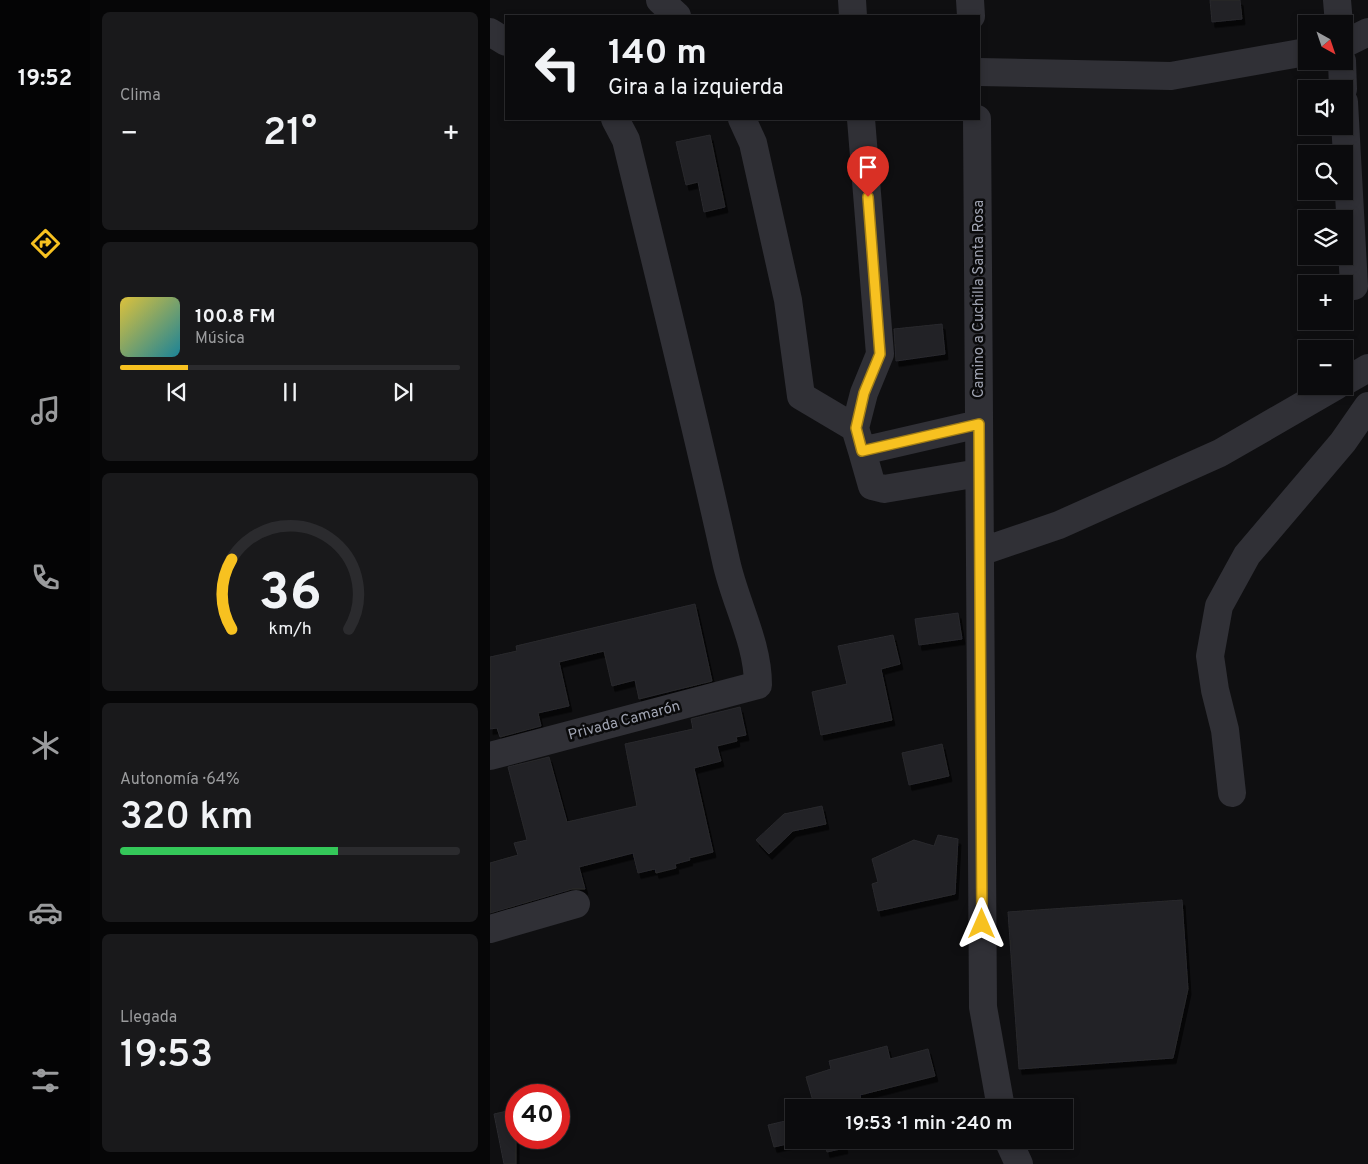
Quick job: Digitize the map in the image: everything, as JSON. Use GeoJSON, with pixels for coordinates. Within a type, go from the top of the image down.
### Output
{"type":"FeatureCollection","features":[{"type":"Feature","properties":{"kind":"street"},"geometry":{"type":"LineString","coordinates":[[660,0],[676,15]]}},
{"type":"Feature","properties":{"kind":"street"},"geometry":{"type":"LineString","coordinates":[[852,0],[853,15]]}},
{"type":"Feature","properties":{"kind":"street"},"geometry":{"type":"LineString","coordinates":[[970,0],[971,15]]}},
{"type":"Feature","properties":{"kind":"street"},"geometry":{"type":"LineString","coordinates":[[1337,0],[1338,15]]}},
{"type":"Feature","properties":{"kind":"street"},"geometry":{"type":"LineString","coordinates":[[490,32],[505,41]]}},
{"type":"Feature","properties":{"kind":"street"},"geometry":{"type":"LineString","coordinates":[[1353,40],[1368,32]]}},
{"type":"Feature","properties":{"kind":"street"},"geometry":{"type":"LineString","coordinates":[[980,72],[1171,76],[1298,53]]}},
{"type":"Feature","properties":{"kind":"street","name":"Privada Camarón"},"geometry":{"type":"LineString","coordinates":[[490,756],[758,685],[758,669],[748,628],[727,564],[626,140],[616,120]]}},
{"type":"Feature","properties":{"kind":"street"},"geometry":{"type":"LineString","coordinates":[[742,120],[753,143],[788,300],[802,396],[859,440],[979,424]]}},
{"type":"Feature","properties":{"kind":"street"},"geometry":{"type":"LineString","coordinates":[[862,120],[880,354],[864,393],[859,440],[872,486],[884,489],[979,473]]}},
{"type":"Feature","properties":{"kind":"street","name":"Camino a Cuchilla Santa Rosa"},"geometry":{"type":"LineString","coordinates":[[977,120],[983,1007],[999,1099]]}},
{"type":"Feature","properties":{"kind":"street"},"geometry":{"type":"LineString","coordinates":[[1346,135],[1354,286]]}},
{"type":"Feature","properties":{"kind":"street"},"geometry":{"type":"LineString","coordinates":[[1353,377],[1368,368]]}},
{"type":"Feature","properties":{"kind":"street"},"geometry":{"type":"LineString","coordinates":[[980,552],[1059,525],[1220,453],[1320,395]]}},
{"type":"Feature","properties":{"kind":"street"},"geometry":{"type":"LineString","coordinates":[[1232,794],[1225,730],[1215,690],[1210,656],[1219,606],[1247,556],[1343,442],[1368,406]]}},
{"type":"Feature","properties":{"kind":"street"},"geometry":{"type":"LineString","coordinates":[[490,929],[576,904]]}},
{"type":"Feature","properties":{"kind":"street"},"geometry":{"type":"LineString","coordinates":[[1012,1149],[1018,1164]]}},
{"type":"Feature","properties":{"kind":"building"},"geometry":{"type":"Polygon","coordinates":[[[1210,0],[1240,0],[1242,19],[1212,22],[1210,0]]]}},
{"type":"Feature","properties":{"kind":"building"},"geometry":{"type":"Polygon","coordinates":[[[710,135],[725,207],[704,212],[698,182],[686,185],[676,142],[710,135]]]}},
{"type":"Feature","properties":{"kind":"building"},"geometry":{"type":"Polygon","coordinates":[[[942,324],[945,354],[896,361],[894,329],[942,324]]]}},
{"type":"Feature","properties":{"kind":"building"},"geometry":{"type":"Polygon","coordinates":[[[695,604],[712,681],[639,699],[635,680],[612,686],[604,651],[559,662],[569,706],[538,713],[541,726],[500,737],[497,728],[490,729],[490,657],[517,651],[516,646],[695,604]]]}},
{"type":"Feature","properties":{"kind":"building"},"geometry":{"type":"Polygon","coordinates":[[[958,613],[962,639],[919,645],[915,619],[958,613]]]}},
{"type":"Feature","properties":{"kind":"building"},"geometry":{"type":"Polygon","coordinates":[[[893,635],[900,664],[881,669],[892,720],[821,735],[812,692],[847,684],[838,646],[893,635]]]}},
{"type":"Feature","properties":{"kind":"building"},"geometry":{"type":"Polygon","coordinates":[[[740,707],[746,735],[736,737],[737,741],[717,746],[721,761],[694,768],[713,852],[689,858],[690,860],[675,864],[676,868],[656,873],[655,869],[638,873],[633,853],[579,867],[585,889],[572,889],[490,913],[490,863],[518,855],[514,843],[527,840],[508,767],[549,757],[567,822],[637,806],[625,744],[693,729],[691,719],[740,707]]]}},
{"type":"Feature","properties":{"kind":"building"},"geometry":{"type":"Polygon","coordinates":[[[942,744],[949,776],[909,785],[902,753],[942,744]]]}},
{"type":"Feature","properties":{"kind":"building"},"geometry":{"type":"Polygon","coordinates":[[[822,806],[826,824],[793,831],[769,854],[756,840],[784,814],[822,806]]]}},
{"type":"Feature","properties":{"kind":"building"},"geometry":{"type":"Polygon","coordinates":[[[938,835],[958,839],[955,894],[878,911],[872,884],[878,882],[872,859],[914,840],[934,846],[938,835]]]}},
{"type":"Feature","properties":{"kind":"building"},"geometry":{"type":"Polygon","coordinates":[[[1182,900],[1188,989],[1173,1058],[1019,1069],[1008,912],[1182,900]]]}},
{"type":"Feature","properties":{"kind":"building"},"geometry":{"type":"Polygon","coordinates":[[[887,1046],[890,1059],[928,1049],[935,1076],[860,1095],[861,1099],[812,1099],[806,1077],[831,1069],[829,1061],[887,1046]]]}},
{"type":"Feature","properties":{"kind":"building"},"geometry":{"type":"Polygon","coordinates":[[[505,1112],[505,1149],[516,1149],[516,1164],[504,1164],[494,1114],[505,1112]]]}},
{"type":"Feature","properties":{"kind":"building"},"geometry":{"type":"Polygon","coordinates":[[[785,1121],[785,1145],[774,1147],[768,1125],[785,1121]]]}},
{"type":"Feature","properties":{"kind":"building"},"geometry":{"type":"Polygon","coordinates":[[[826,1149],[840,1149],[827,1152],[826,1149]]]}},
{"type":"Feature","properties":{"kind":"route"},"geometry":{"type":"LineString","coordinates":[[868,197],[880,354],[864,393],[856,428],[862,451],[979,424],[982,924]]}}]}
